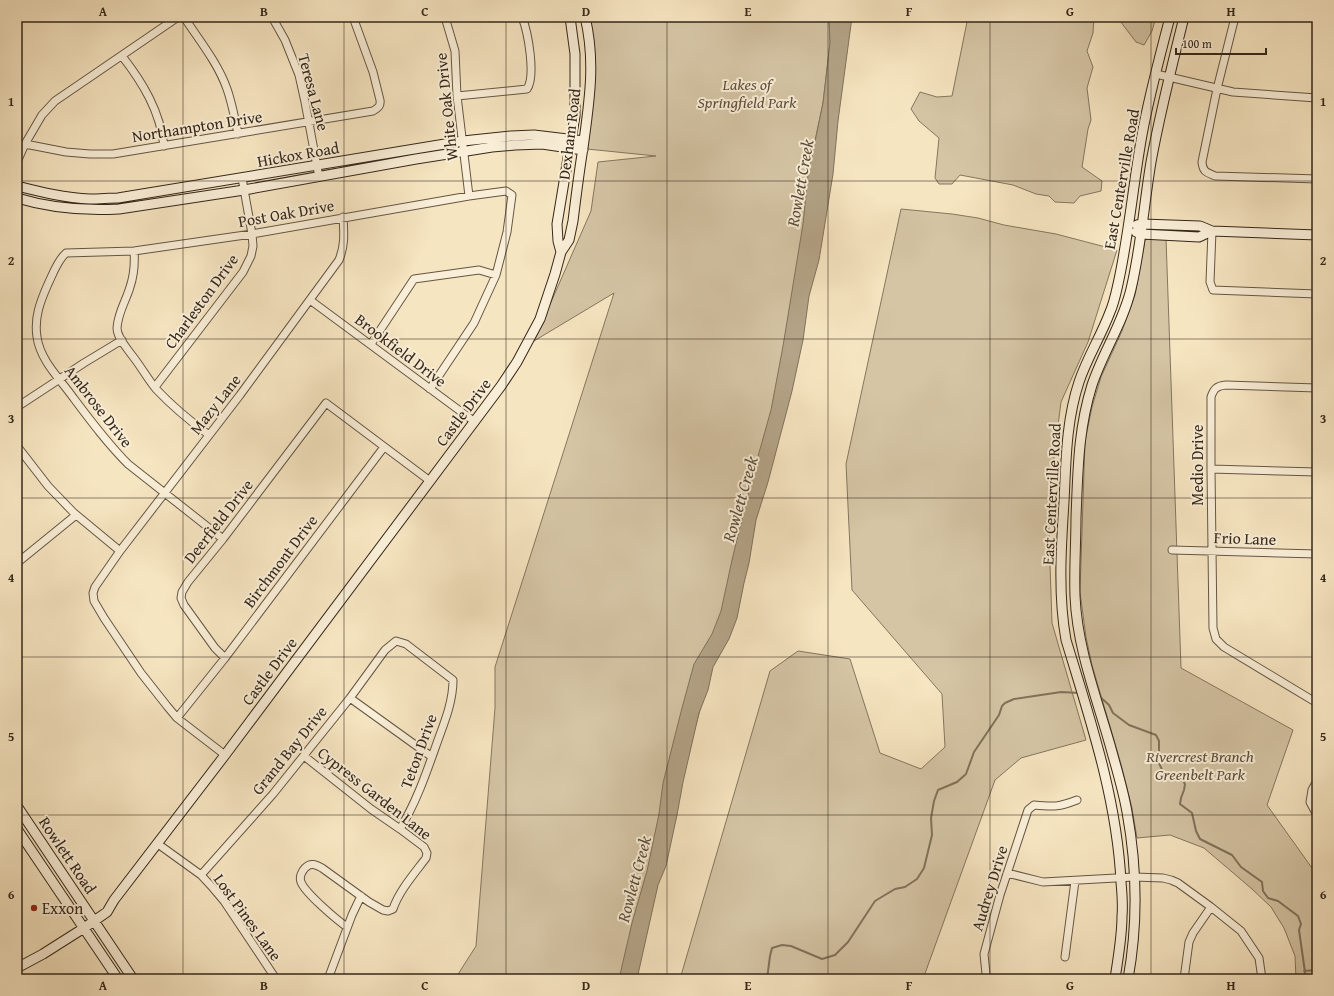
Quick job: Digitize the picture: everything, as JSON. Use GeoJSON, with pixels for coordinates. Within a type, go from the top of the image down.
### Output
{"type":"FeatureCollection","features":[{"type":"Feature","properties":{"kind":"main road","name":"Dexham Road"},"geometry":{"type":"LineString","coordinates":[[561,252],[558,241],[557,224],[575,116],[576,72],[574,39],[570,17]]}},
{"type":"Feature","properties":{"kind":"main road","name":"Dexham Road"},"geometry":{"type":"LineString","coordinates":[[517,362],[540,319],[561,252],[569,240],[573,221],[590,94],[592,57],[585,17]]}},
{"type":"Feature","properties":{"kind":"main road","name":"East Centerville Road"},"geometry":{"type":"LineString","coordinates":[[1115,979],[1121,939],[1122,914],[1120,856],[1113,808],[1093,731],[1066,640],[1063,624],[1061,569],[1066,447],[1068,427],[1079,383],[1114,299],[1128,227],[1142,134],[1170,17]]}},
{"type":"Feature","properties":{"kind":"main road","name":"East Centerville Road"},"geometry":{"type":"LineString","coordinates":[[1128,979],[1132,960],[1135,912],[1132,849],[1127,810],[1083,653],[1078,627],[1075,595],[1077,489],[1081,432],[1090,393],[1097,372],[1119,325],[1133,278],[1156,138],[1184,17]]}},
{"type":"Feature","properties":{"kind":"main road","name":"Hickox Road"},"geometry":{"type":"LineString","coordinates":[[17,186],[48,194],[97,199],[118,198],[462,141],[534,135],[571,144]]}},
{"type":"Feature","properties":{"kind":"main road","name":"Hickox Road"},"geometry":{"type":"LineString","coordinates":[[17,198],[69,209],[103,210],[144,206],[244,190],[416,158],[515,145],[583,145]]}},
{"type":"Feature","properties":{"kind":"main road"},"geometry":{"type":"LineString","coordinates":[[1128,227],[1142,224],[1200,226],[1212,231],[1317,235]]}},
{"type":"Feature","properties":{"kind":"main road"},"geometry":{"type":"LineString","coordinates":[[1128,227],[1141,234],[1199,238],[1212,231]]}},
{"type":"Feature","properties":{"kind":"main road","name":"Castle Drive"},"geometry":{"type":"LineString","coordinates":[[17,968],[43,954],[94,922],[107,912],[114,900],[158,844],[475,422],[517,362]]}},
{"type":"Feature","properties":{"kind":"main road","name":"Rowlett Road"},"geometry":{"type":"LineString","coordinates":[[17,806],[133,979]]}},
{"type":"Feature","properties":{"kind":"main road","name":"Rowlett Road"},"geometry":{"type":"LineString","coordinates":[[17,829],[118,979]]}},
{"type":"Feature","properties":{"kind":"street"},"geometry":{"type":"LineString","coordinates":[[17,20],[22,17]]}},
{"type":"Feature","properties":{"kind":"street"},"geometry":{"type":"LineString","coordinates":[[17,162],[25,144],[42,115],[55,101],[178,17]]}},
{"type":"Feature","properties":{"kind":"street"},"geometry":{"type":"LineString","coordinates":[[184,17],[219,71],[227,88],[238,134]]}},
{"type":"Feature","properties":{"kind":"street","name":"Teresa Lane"},"geometry":{"type":"LineString","coordinates":[[272,17],[285,40],[299,75],[318,165],[319,177]]}},
{"type":"Feature","properties":{"kind":"street","name":"Northampton Drive"},"geometry":{"type":"LineString","coordinates":[[25,144],[66,152],[113,154],[373,111],[380,105],[374,72],[353,17]]}},
{"type":"Feature","properties":{"kind":"street","name":"White Oak Drive"},"geometry":{"type":"LineString","coordinates":[[445,17],[455,51],[457,96],[469,196]]}},
{"type":"Feature","properties":{"kind":"street"},"geometry":{"type":"LineString","coordinates":[[457,96],[524,91],[527,89],[530,82],[531,55],[522,17]]}},
{"type":"Feature","properties":{"kind":"street"},"geometry":{"type":"LineString","coordinates":[[1235,17],[1217,89],[1202,162],[1203,168],[1207,173],[1215,176],[1317,179]]}},
{"type":"Feature","properties":{"kind":"street"},"geometry":{"type":"LineString","coordinates":[[122,56],[132,69],[157,114],[164,146]]}},
{"type":"Feature","properties":{"kind":"street"},"geometry":{"type":"LineString","coordinates":[[1156,74],[1217,89],[1247,94],[1317,98]]}},
{"type":"Feature","properties":{"kind":"street","name":"Charleston Drive"},"geometry":{"type":"LineString","coordinates":[[155,387],[243,272],[251,256],[253,246],[252,234],[242,178]]}},
{"type":"Feature","properties":{"kind":"street","name":"Post Oak Drive"},"geometry":{"type":"LineString","coordinates":[[66,253],[134,251],[252,234],[343,217],[502,191],[509,192],[512,195],[507,232],[496,275]]}},
{"type":"Feature","properties":{"kind":"street","name":"Mazy Lane"},"geometry":{"type":"LineString","coordinates":[[178,718],[141,673],[104,618],[94,601],[93,592],[120,551],[209,435],[339,260],[344,241],[343,217]]}},
{"type":"Feature","properties":{"kind":"street"},"geometry":{"type":"LineString","coordinates":[[1212,231],[1210,282],[1213,290],[1317,294]]}},
{"type":"Feature","properties":{"kind":"street"},"geometry":{"type":"LineString","coordinates":[[134,251],[135,266],[133,277],[130,289],[120,312],[117,330],[122,340],[155,387],[189,421],[209,435]]}},
{"type":"Feature","properties":{"kind":"street","name":"Ambrose Drive"},"geometry":{"type":"LineString","coordinates":[[66,253],[60,258],[41,300],[36,321],[37,339],[43,356],[86,416],[114,450],[128,464],[223,539]]}},
{"type":"Feature","properties":{"kind":"street"},"geometry":{"type":"LineString","coordinates":[[371,344],[414,279],[479,270],[496,275],[474,323],[430,388]]}},
{"type":"Feature","properties":{"kind":"street","name":"Brookfield Drive"},"geometry":{"type":"LineString","coordinates":[[310,300],[475,422]]}},
{"type":"Feature","properties":{"kind":"street"},"geometry":{"type":"LineString","coordinates":[[17,407],[122,340]]}},
{"type":"Feature","properties":{"kind":"street","name":"Medio Drive"},"geometry":{"type":"LineString","coordinates":[[1317,388],[1226,385],[1216,387],[1211,396],[1210,469],[1213,628],[1216,638],[1224,647],[1317,703]]}},
{"type":"Feature","properties":{"kind":"street","name":"Deerfield Drive"},"geometry":{"type":"LineString","coordinates":[[225,658],[215,648],[184,605],[181,598],[182,592],[188,582],[223,539],[326,403],[384,447]]}},
{"type":"Feature","properties":{"kind":"street"},"geometry":{"type":"LineString","coordinates":[[17,446],[48,486],[76,515],[120,551]]}},
{"type":"Feature","properties":{"kind":"street"},"geometry":{"type":"LineString","coordinates":[[384,447],[430,481]]}},
{"type":"Feature","properties":{"kind":"street","name":"Birchmont Drive"},"geometry":{"type":"LineString","coordinates":[[178,718],[384,447]]}},
{"type":"Feature","properties":{"kind":"street"},"geometry":{"type":"LineString","coordinates":[[1210,469],[1317,472]]}},
{"type":"Feature","properties":{"kind":"street"},"geometry":{"type":"LineString","coordinates":[[18,561],[76,515]]}},
{"type":"Feature","properties":{"kind":"street","name":"Frio Lane"},"geometry":{"type":"LineString","coordinates":[[1172,550],[1317,554]]}},
{"type":"Feature","properties":{"kind":"street","name":"Grand Bay Drive"},"geometry":{"type":"LineString","coordinates":[[201,875],[273,794],[304,756],[350,698],[384,650],[396,641],[406,644],[453,680]]}},
{"type":"Feature","properties":{"kind":"street","name":"Teton Drive"},"geometry":{"type":"LineString","coordinates":[[400,829],[410,811],[432,757],[448,710],[453,689],[453,680]]}},
{"type":"Feature","properties":{"kind":"street"},"geometry":{"type":"LineString","coordinates":[[350,698],[432,757]]}},
{"type":"Feature","properties":{"kind":"street"},"geometry":{"type":"LineString","coordinates":[[178,718],[225,755]]}},
{"type":"Feature","properties":{"kind":"street","name":"Cypress Garden Lane"},"geometry":{"type":"LineString","coordinates":[[304,756],[370,809],[424,847],[427,853],[426,858],[406,886],[395,903],[393,909],[388,911],[383,910],[361,896]]}},
{"type":"Feature","properties":{"kind":"street"},"geometry":{"type":"LineString","coordinates":[[1317,781],[1312,790],[1310,802],[1317,815]]}},
{"type":"Feature","properties":{"kind":"street","name":"Audrey Drive"},"geometry":{"type":"LineString","coordinates":[[988,979],[984,954],[1007,873],[1028,810],[1034,805],[1051,807],[1061,806],[1078,800]]}},
{"type":"Feature","properties":{"kind":"street","name":"Lost Pines Lane"},"geometry":{"type":"LineString","coordinates":[[158,844],[201,875],[224,901],[276,979]]}},
{"type":"Feature","properties":{"kind":"street"},"geometry":{"type":"LineString","coordinates":[[328,979],[347,927],[361,896],[322,868],[314,864],[310,864],[304,868],[300,876],[300,881],[327,911],[347,927]]}},
{"type":"Feature","properties":{"kind":"street"},"geometry":{"type":"LineString","coordinates":[[1007,873],[1043,882],[1121,877],[1164,878],[1171,880],[1178,883],[1241,930],[1259,958],[1262,979]]}},
{"type":"Feature","properties":{"kind":"street"},"geometry":{"type":"LineString","coordinates":[[1065,957],[1075,881]]}},
{"type":"Feature","properties":{"kind":"street"},"geometry":{"type":"LineString","coordinates":[[1184,979],[1189,942],[1193,933],[1211,907]]}},
{"type":"Feature","properties":{"kind":"green space","name":"Lakes of Springfield Park"},"geometry":{"type":"Polygon","coordinates":[[[587,17],[829,17],[830,43],[823,103],[808,174],[813,175],[782,396],[739,564],[628,979],[455,979],[476,946],[495,708],[495,667],[614,293],[534,341],[591,211],[598,162],[656,156],[587,149],[587,17]]]}},
{"type":"Feature","properties":{"kind":"green space"},"geometry":{"type":"Polygon","coordinates":[[[968,17],[1094,17],[1093,33],[1087,51],[1093,67],[1087,88],[1091,120],[1088,129],[1082,167],[1102,181],[1101,191],[1080,196],[1074,203],[1055,202],[1049,196],[1036,194],[1013,185],[960,175],[952,184],[939,184],[935,178],[939,138],[919,121],[911,109],[920,92],[937,97],[952,96],[968,17]]]}},
{"type":"Feature","properties":{"kind":"green space"},"geometry":{"type":"Polygon","coordinates":[[[1117,17],[1156,17],[1152,31],[1144,45],[1136,42],[1117,17]]]}},
{"type":"Feature","properties":{"kind":"green space"},"geometry":{"type":"Polygon","coordinates":[[[901,209],[978,218],[1004,225],[1056,234],[1117,250],[1088,342],[1061,402],[1048,505],[1052,623],[1086,740],[1021,758],[995,780],[923,979],[680,979],[770,671],[798,651],[850,659],[880,753],[921,769],[945,747],[942,694],[852,590],[846,464],[901,209]]]}},
{"type":"Feature","properties":{"kind":"green space","name":"Rivercrest Branch Greenbelt Park"},"geometry":{"type":"Polygon","coordinates":[[[1149,238],[1166,238],[1181,668],[1293,730],[1267,805],[1317,875],[1317,979],[1296,979],[1295,956],[1284,928],[1271,907],[1204,848],[1170,835],[1137,838],[1132,808],[1121,764],[1092,665],[1086,637],[1080,592],[1085,441],[1092,407],[1101,377],[1122,331],[1135,295],[1145,240],[1149,238]]]}},
{"type":"Feature","properties":{"kind":"shaded area"},"geometry":{"type":"Polygon","coordinates":[[[829,17],[852,17],[838,121],[833,174],[819,260],[809,296],[803,340],[792,391],[768,482],[756,520],[749,563],[737,618],[729,639],[713,667],[708,690],[699,713],[666,866],[658,885],[637,979],[619,979],[632,923],[647,871],[659,814],[663,783],[682,708],[694,664],[712,634],[721,611],[753,474],[771,410],[803,224],[808,175],[823,103],[830,43],[829,17]]]}},
{"type":"Feature","properties":{"kind":"waterway"},"geometry":{"type":"LineString","coordinates":[[767,979],[772,948],[782,945],[791,946],[822,959],[835,955],[848,942],[875,901],[895,889],[905,887],[917,879],[924,868],[932,835],[931,818],[934,801],[938,790],[957,782],[966,774],[974,752],[999,715],[1002,706],[1005,703],[1014,699],[1061,692],[1080,693]]}},
{"type":"Feature","properties":{"kind":"waterway"},"geometry":{"type":"LineString","coordinates":[[1098,695],[1109,705],[1113,713],[1129,725],[1156,735],[1159,741],[1159,763],[1163,772],[1170,777],[1183,781],[1185,784],[1180,804],[1192,813],[1196,831],[1200,839],[1232,855],[1241,867],[1262,882],[1263,891],[1268,898],[1278,901],[1298,916],[1301,924],[1299,930],[1306,979]]}},
{"type":"Feature","properties":{"kind":"waterway"},"geometry":{"type":"LineString","coordinates":[[1304,971],[1317,970]]}},
{"type":"Feature","properties":{"kind":"place","name":"Exxon"},"geometry":{"type":"Point","coordinates":[34,908]}},
{"type":"Feature","properties":{"kind":"water label","name":"Rowlett Creek"},"geometry":{"type":"Point","coordinates":[800,183]}},
{"type":"Feature","properties":{"kind":"water label","name":"Rowlett Creek"},"geometry":{"type":"Point","coordinates":[740,499]}},
{"type":"Feature","properties":{"kind":"water label","name":"Rowlett Creek"},"geometry":{"type":"Point","coordinates":[634,879]}}]}
